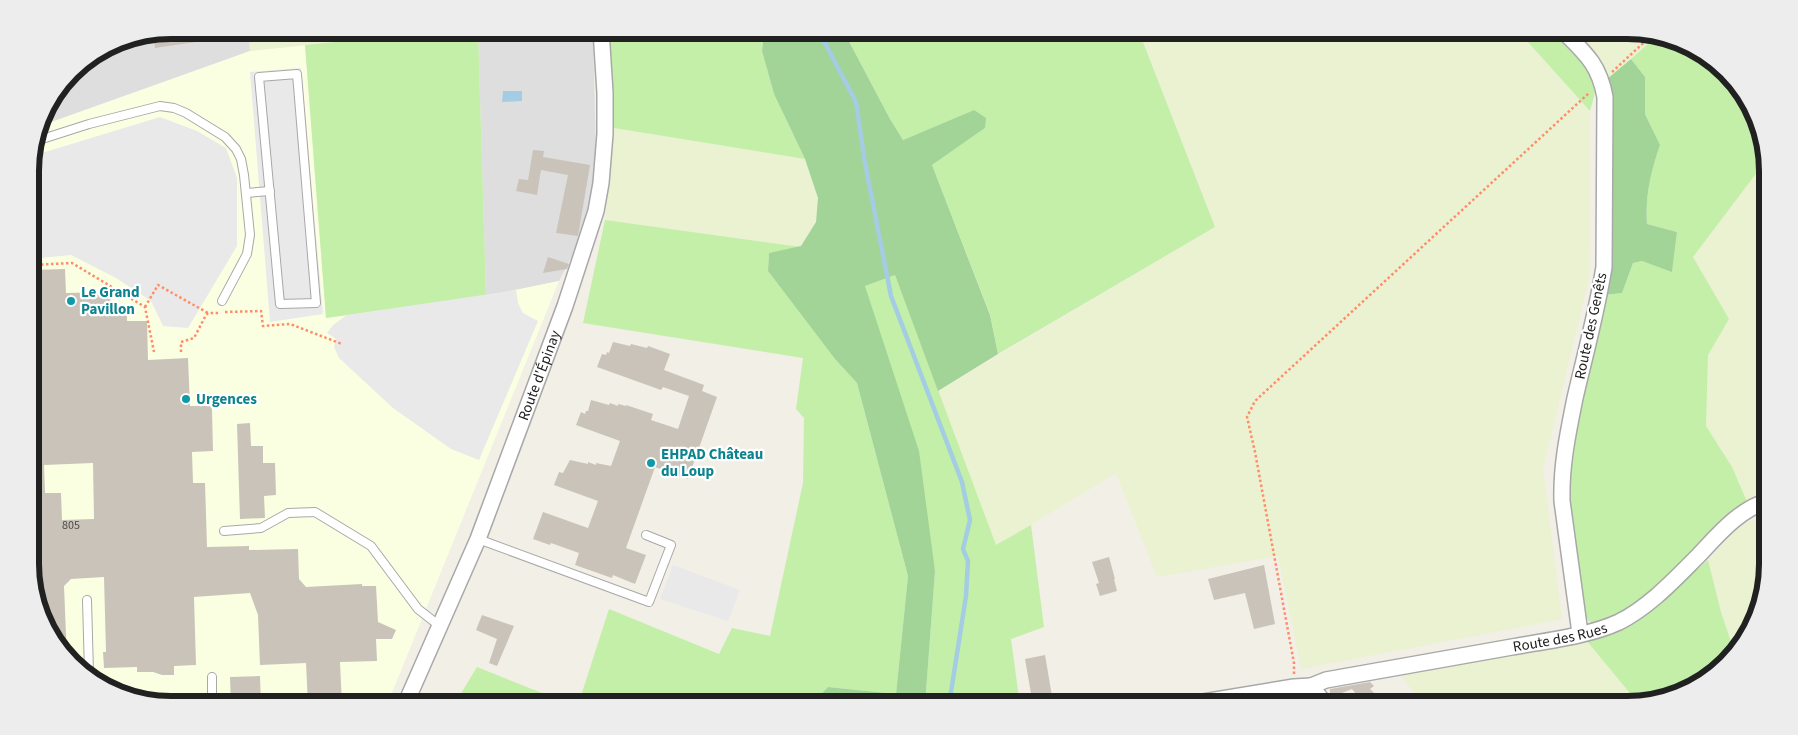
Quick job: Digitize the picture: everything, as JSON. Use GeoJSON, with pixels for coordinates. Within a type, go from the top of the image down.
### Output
{"type":"FeatureCollection","features":[{"type":"Feature","properties":{"kind":"street","name":"Route d'Épinay"},"geometry":{"type":"LineString","coordinates":[[409,696],[478,540],[568,298],[596,211],[601,183],[605,134],[602,39]]}},
{"type":"Feature","properties":{"kind":"street","name":"Route des Genêts"},"geometry":{"type":"LineString","coordinates":[[1571,39],[1595,67],[1602,81],[1605,97],[1604,267],[1600,294],[1565,443],[1561,479],[1562,501],[1580,633]]}},
{"type":"Feature","properties":{"kind":"street","name":"Route des Rues"},"geometry":{"type":"LineString","coordinates":[[1240,696],[1311,686],[1326,680],[1604,628],[1619,622],[1640,609],[1734,522],[1750,508],[1759,504]]}},
{"type":"Feature","properties":{"kind":"street"},"geometry":{"type":"LineString","coordinates":[[1311,686],[1319,696]]}},
{"type":"Feature","properties":{"kind":"lane"},"geometry":{"type":"LineString","coordinates":[[297,74],[316,303],[280,304],[270,191],[259,76],[297,74]]}},
{"type":"Feature","properties":{"kind":"lane"},"geometry":{"type":"LineString","coordinates":[[42,139],[89,124],[160,106],[174,108],[196,118],[224,137],[236,149],[240,158],[250,235],[247,254],[222,301]]}},
{"type":"Feature","properties":{"kind":"lane"},"geometry":{"type":"LineString","coordinates":[[246,193],[270,191]]}},
{"type":"Feature","properties":{"kind":"lane"},"geometry":{"type":"LineString","coordinates":[[224,532],[261,528],[288,513],[315,512],[371,546],[418,609],[441,627]]}},
{"type":"Feature","properties":{"kind":"lane"},"geometry":{"type":"LineString","coordinates":[[478,540],[649,602],[671,545],[646,535]]}},
{"type":"Feature","properties":{"kind":"lane"},"geometry":{"type":"LineString","coordinates":[[87,600],[89,668]]}},
{"type":"Feature","properties":{"kind":"lane"},"geometry":{"type":"LineString","coordinates":[[212,677],[212,696]]}},
{"type":"Feature","properties":{"kind":"path"},"geometry":{"type":"LineString","coordinates":[[1294,687],[1292,654],[1247,418],[1255,401],[1646,40]]}},
{"type":"Feature","properties":{"kind":"path"},"geometry":{"type":"LineString","coordinates":[[39,265],[72,263],[145,308]]}},
{"type":"Feature","properties":{"kind":"path"},"geometry":{"type":"LineString","coordinates":[[154,352],[145,308],[158,285],[208,313],[261,311],[263,326],[290,324],[342,344]]}},
{"type":"Feature","properties":{"kind":"path"},"geometry":{"type":"LineString","coordinates":[[181,352],[181,342],[194,338],[208,313]]}},
{"type":"Feature","properties":{"kind":"shaded area"},"geometry":{"type":"Polygon","coordinates":[[[170,39],[249,39],[250,51],[46,127],[56,104],[77,77],[104,56],[136,43],[170,39]]]}},
{"type":"Feature","properties":{"kind":"shaded area"},"geometry":{"type":"Polygon","coordinates":[[[249,39],[367,39],[250,51],[249,39]]]}},
{"type":"Feature","properties":{"kind":"shaded area"},"geometry":{"type":"Polygon","coordinates":[[[478,39],[593,39],[596,159],[585,231],[559,281],[486,296],[478,39]]]}},
{"type":"Feature","properties":{"kind":"shaded area"},"geometry":{"type":"Polygon","coordinates":[[[1145,39],[1525,39],[1590,111],[1589,278],[1543,469],[1562,619],[1301,669],[1278,556],[1157,577],[1116,473],[996,546],[938,391],[1215,227],[1143,41],[1145,39]]]}},
{"type":"Feature","properties":{"kind":"shaded area"},"geometry":{"type":"Polygon","coordinates":[[[1576,39],[1651,41],[1607,79],[1576,39]]]}},
{"type":"Feature","properties":{"kind":"shaded area"},"geometry":{"type":"Polygon","coordinates":[[[305,45],[326,318],[486,296],[559,281],[391,696],[170,696],[136,692],[112,683],[97,674],[71,651],[52,623],[41,590],[39,573],[39,162],[43,136],[48,123],[250,51],[305,45]]]}},
{"type":"Feature","properties":{"kind":"shaded area"},"geometry":{"type":"Polygon","coordinates":[[[301,68],[323,314],[270,322],[250,72],[301,68]]]}},
{"type":"Feature","properties":{"kind":"shaded area"},"geometry":{"type":"Polygon","coordinates":[[[160,117],[197,131],[226,148],[237,178],[237,246],[188,328],[163,326],[151,301],[116,278],[71,255],[39,258],[40,154],[160,117]]]}},
{"type":"Feature","properties":{"kind":"shaded area"},"geometry":{"type":"Polygon","coordinates":[[[614,128],[805,159],[818,198],[816,222],[801,247],[605,220],[614,128]]]}},
{"type":"Feature","properties":{"kind":"shaded area"},"geometry":{"type":"Polygon","coordinates":[[[1759,170],[1759,500],[1748,504],[1732,467],[1706,426],[1708,355],[1729,319],[1693,257],[1759,170]]]}},
{"type":"Feature","properties":{"kind":"shaded area"},"geometry":{"type":"Polygon","coordinates":[[[516,290],[518,303],[523,313],[538,321],[479,460],[451,449],[393,408],[339,358],[334,347],[336,339],[327,333],[333,325],[347,315],[516,290]]]}},
{"type":"Feature","properties":{"kind":"shaded area"},"geometry":{"type":"Polygon","coordinates":[[[1759,517],[1758,582],[1755,599],[1746,623],[1732,645],[1721,613],[1708,560],[1739,527],[1759,517]]]}},
{"type":"Feature","properties":{"kind":"shaded area"},"geometry":{"type":"Polygon","coordinates":[[[673,565],[740,590],[728,621],[660,599],[673,565]]]}},
{"type":"Feature","properties":{"kind":"shaded area"},"geometry":{"type":"Polygon","coordinates":[[[1586,640],[1632,696],[1416,696],[1399,673],[1586,640]]]}},
{"type":"Feature","properties":{"kind":"green space"},"geometry":{"type":"Polygon","coordinates":[[[365,39],[478,39],[486,296],[326,318],[305,45],[365,39]]]}},
{"type":"Feature","properties":{"kind":"green space"},"geometry":{"type":"Polygon","coordinates":[[[610,39],[763,39],[762,51],[774,94],[805,159],[614,128],[610,39]]]}},
{"type":"Feature","properties":{"kind":"green space"},"geometry":{"type":"Polygon","coordinates":[[[763,39],[848,39],[903,140],[974,110],[986,118],[985,128],[932,165],[990,315],[998,354],[938,391],[895,275],[865,286],[919,451],[935,571],[926,696],[820,696],[828,687],[896,694],[908,576],[857,383],[835,359],[768,271],[769,253],[801,246],[816,222],[818,198],[805,159],[774,94],[762,51],[763,39]]]}},
{"type":"Feature","properties":{"kind":"green space"},"geometry":{"type":"Polygon","coordinates":[[[848,39],[1146,39],[1143,42],[1215,227],[998,354],[990,314],[932,165],[985,128],[974,110],[903,140],[848,39]]]}},
{"type":"Feature","properties":{"kind":"green space"},"geometry":{"type":"Polygon","coordinates":[[[1525,39],[1564,39],[1576,50],[1598,82],[1590,111],[1525,39]]]}},
{"type":"Feature","properties":{"kind":"green space"},"geometry":{"type":"Polygon","coordinates":[[[1651,41],[1686,52],[1701,61],[1721,77],[1732,90],[1742,104],[1755,136],[1759,170],[1693,257],[1729,319],[1708,355],[1706,426],[1732,467],[1748,504],[1638,605],[1595,626],[1588,620],[1581,608],[1565,479],[1604,295],[1622,293],[1633,263],[1642,261],[1672,271],[1677,232],[1647,224],[1649,184],[1660,145],[1645,114],[1645,77],[1631,59],[1651,41]]]}},
{"type":"Feature","properties":{"kind":"green space"},"geometry":{"type":"Polygon","coordinates":[[[1631,59],[1645,77],[1645,114],[1660,145],[1649,184],[1647,224],[1677,232],[1672,272],[1642,261],[1633,263],[1622,293],[1604,295],[1607,79],[1631,59]]]}},
{"type":"Feature","properties":{"kind":"green space"},"geometry":{"type":"Polygon","coordinates":[[[605,220],[801,247],[769,253],[768,271],[835,359],[857,383],[908,576],[896,694],[828,687],[820,696],[581,696],[609,609],[719,654],[732,628],[770,636],[803,483],[804,418],[796,409],[803,358],[583,323],[605,220]]]}},
{"type":"Feature","properties":{"kind":"green space"},"geometry":{"type":"Polygon","coordinates":[[[895,275],[996,545],[1031,525],[1044,627],[1011,639],[1019,696],[926,696],[935,571],[865,286],[895,275]]]}},
{"type":"Feature","properties":{"kind":"green space"},"geometry":{"type":"Polygon","coordinates":[[[1708,560],[1721,612],[1732,645],[1721,658],[1694,679],[1662,692],[1632,696],[1586,640],[1656,604],[1708,560]]]}},
{"type":"Feature","properties":{"kind":"green space"},"geometry":{"type":"Polygon","coordinates":[[[477,667],[550,696],[459,696],[477,667]]]}},
{"type":"Feature","properties":{"kind":"water"},"geometry":{"type":"Polygon","coordinates":[[[503,91],[522,91],[522,101],[502,102],[503,91]]]}},
{"type":"Feature","properties":{"kind":"building"},"geometry":{"type":"Polygon","coordinates":[[[216,39],[155,48],[154,40],[216,39]]]}},
{"type":"Feature","properties":{"kind":"building"},"geometry":{"type":"Polygon","coordinates":[[[533,150],[544,151],[543,157],[590,165],[578,236],[556,233],[568,175],[541,170],[537,195],[516,191],[519,179],[528,180],[533,150]]]}},
{"type":"Feature","properties":{"kind":"building"},"geometry":{"type":"Polygon","coordinates":[[[548,257],[569,264],[567,269],[543,273],[548,257]]]}},
{"type":"Feature","properties":{"kind":"building"},"geometry":{"type":"Polygon","coordinates":[[[65,269],[66,293],[110,292],[111,310],[127,309],[127,321],[147,321],[148,360],[188,358],[190,406],[211,406],[212,410],[213,451],[192,452],[193,483],[205,483],[207,547],[249,546],[249,550],[298,549],[299,579],[306,587],[362,584],[362,586],[376,586],[378,622],[396,630],[392,639],[376,639],[377,661],[340,662],[342,696],[308,696],[306,663],[260,665],[258,615],[250,593],[194,597],[196,665],[174,666],[174,675],[162,675],[153,672],[137,672],[137,667],[104,668],[103,652],[106,652],[104,577],[71,579],[64,586],[66,645],[52,623],[41,590],[39,573],[39,270],[65,269]],[[93,463],[44,465],[45,493],[61,493],[62,520],[94,519],[93,463]]]}},
{"type":"Feature","properties":{"kind":"building","name":"EHPAD Château du Loup"},"geometry":{"type":"Polygon","coordinates":[[[613,342],[647,348],[648,346],[670,354],[664,370],[704,385],[702,391],[717,397],[688,479],[655,467],[626,548],[646,555],[635,584],[613,575],[612,578],[575,565],[579,553],[533,539],[543,512],[588,528],[598,501],[554,485],[559,472],[563,473],[570,460],[611,466],[620,441],[576,425],[581,412],[585,414],[588,411],[591,400],[609,405],[610,403],[618,406],[618,404],[626,405],[653,414],[651,420],[678,429],[689,396],[663,387],[661,390],[597,367],[602,354],[606,355],[607,352],[609,353],[613,342]]]}},
{"type":"Feature","properties":{"kind":"building"},"geometry":{"type":"Polygon","coordinates":[[[250,423],[251,446],[263,446],[263,463],[275,463],[276,495],[264,496],[265,518],[240,519],[237,424],[250,423]]]}},
{"type":"Feature","properties":{"kind":"building"},"geometry":{"type":"Polygon","coordinates":[[[1109,557],[1117,591],[1100,596],[1096,584],[1099,583],[1092,562],[1109,557]]]}},
{"type":"Feature","properties":{"kind":"building"},"geometry":{"type":"Polygon","coordinates":[[[1264,565],[1275,624],[1254,629],[1245,593],[1214,600],[1208,579],[1264,565]]]}},
{"type":"Feature","properties":{"kind":"building"},"geometry":{"type":"Polygon","coordinates":[[[482,615],[514,626],[497,666],[489,663],[497,639],[476,630],[482,615]]]}},
{"type":"Feature","properties":{"kind":"building"},"geometry":{"type":"Polygon","coordinates":[[[1045,655],[1052,696],[1031,696],[1025,659],[1045,655]]]}},
{"type":"Feature","properties":{"kind":"building"},"geometry":{"type":"Polygon","coordinates":[[[260,676],[261,696],[231,696],[230,677],[260,676]]]}},
{"type":"Feature","properties":{"kind":"building"},"geometry":{"type":"Polygon","coordinates":[[[1370,682],[1374,686],[1370,689],[1377,696],[1358,696],[1352,689],[1331,696],[1330,689],[1370,682]]]}},
{"type":"Feature","properties":{"kind":"waterway"},"geometry":{"type":"LineString","coordinates":[[823,39],[856,102],[865,163],[891,296],[962,482],[970,520],[963,549],[968,561],[966,596],[950,696]]}},
{"type":"Feature","properties":{"kind":"place","name":"Le Grand Pavillon"},"geometry":{"type":"Point","coordinates":[71,301]}},
{"type":"Feature","properties":{"kind":"place","name":"Urgences"},"geometry":{"type":"Point","coordinates":[186,399]}},
{"type":"Feature","properties":{"kind":"place","name":"EHPAD Château du Loup"},"geometry":{"type":"Point","coordinates":[651,463]}}]}
